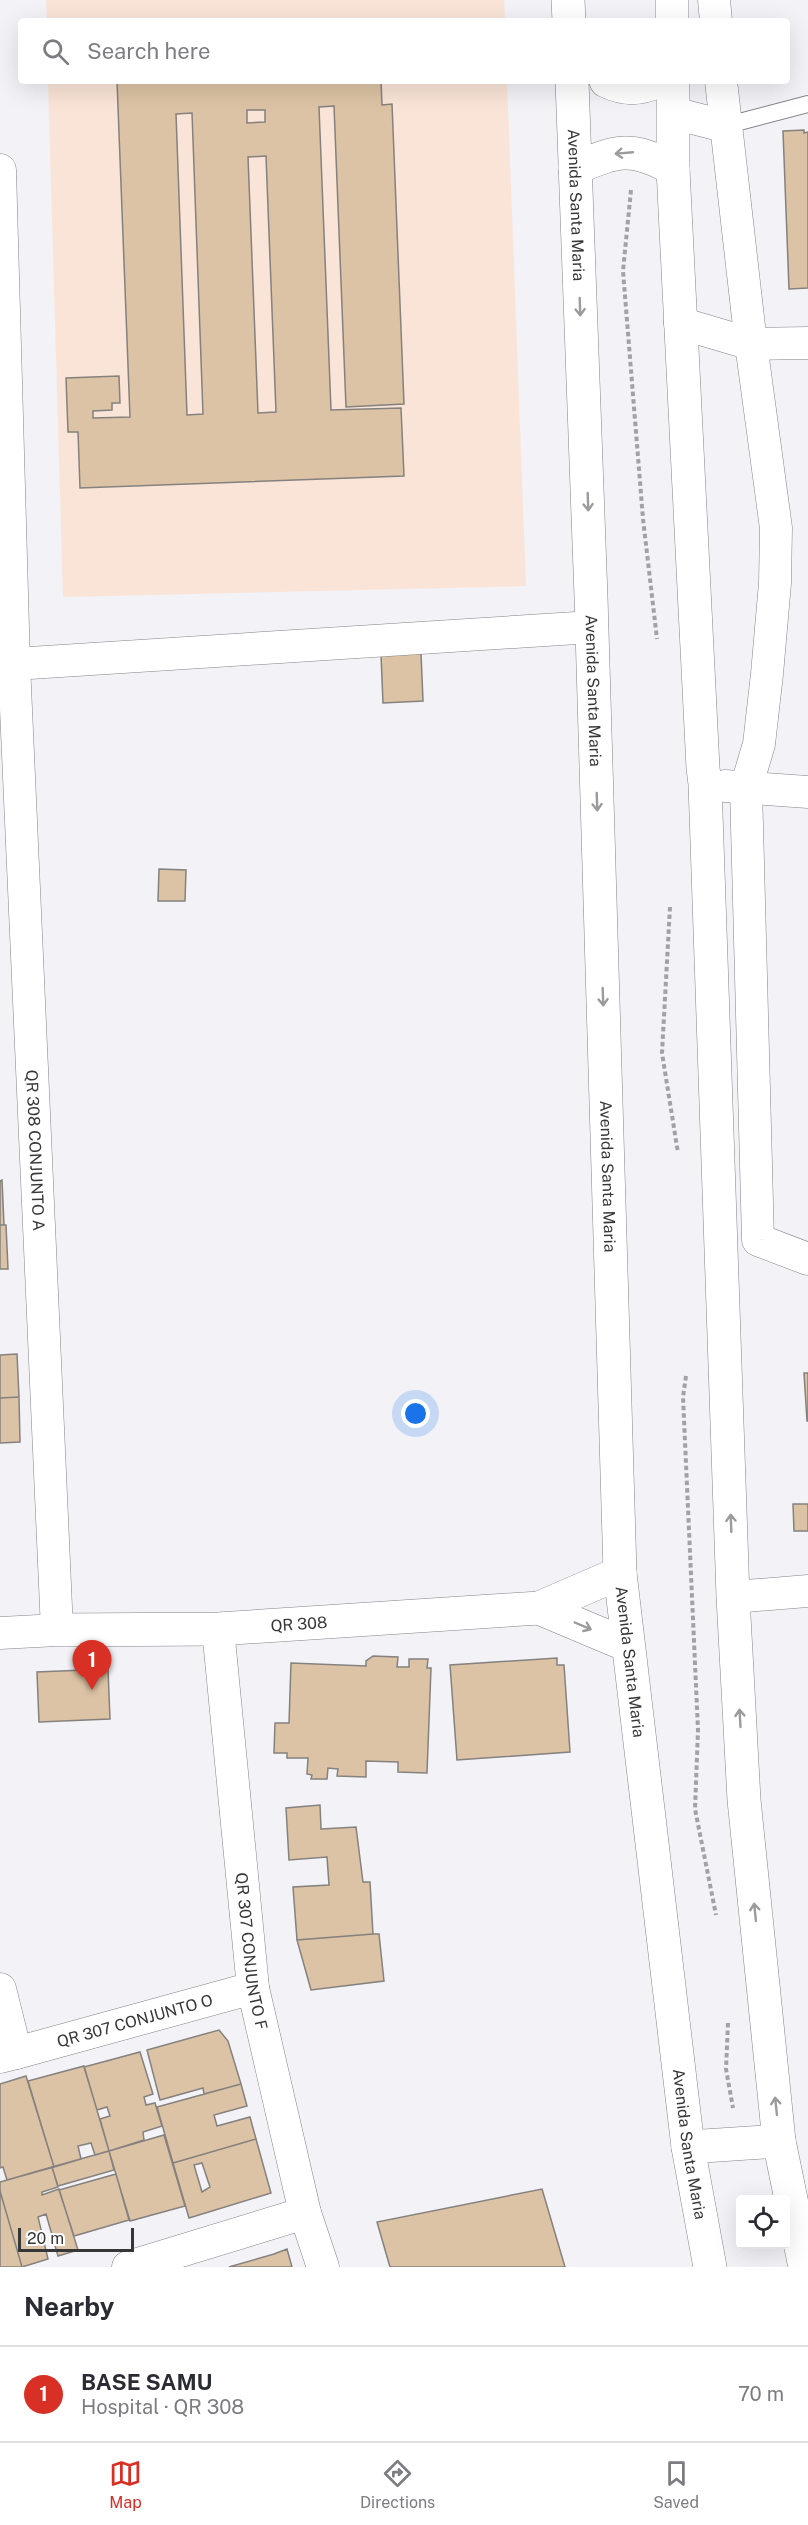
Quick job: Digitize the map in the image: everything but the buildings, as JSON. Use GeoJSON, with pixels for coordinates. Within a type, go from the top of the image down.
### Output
{"type":"FeatureCollection","features":[{"type":"Feature","properties":{"kind":"main road"},"geometry":{"type":"LineString","coordinates":[[568,0],[569,18]]}},
{"type":"Feature","properties":{"kind":"main road"},"geometry":{"type":"LineString","coordinates":[[672,0],[672,18]]}},
{"type":"Feature","properties":{"kind":"main road","name":"Avenida Santa Maria"},"geometry":{"type":"LineString","coordinates":[[572,84],[592,627],[620,1573],[688,2147],[710,2267]]}},
{"type":"Feature","properties":{"kind":"main road"},"geometry":{"type":"LineString","coordinates":[[614,84],[624,88],[642,89],[652,84]]}},
{"type":"Feature","properties":{"kind":"main road"},"geometry":{"type":"LineString","coordinates":[[673,84],[673,169],[705,784],[733,1597],[744,1800],[779,2141],[805,2267]]}},
{"type":"Feature","properties":{"kind":"main road"},"geometry":{"type":"LineString","coordinates":[[575,168],[608,154],[634,152],[650,156],[673,169]]}},
{"type":"Feature","properties":{"kind":"main road","name":"QR 308"},"geometry":{"type":"LineString","coordinates":[[57,1630],[218,1629],[539,1608],[620,1573]]}},
{"type":"Feature","properties":{"kind":"main road","name":"QR 308"},"geometry":{"type":"LineString","coordinates":[[539,1608],[627,1645]]}},
{"type":"Feature","properties":{"kind":"main road"},"geometry":{"type":"LineString","coordinates":[[688,2147],[779,2141]]}},
{"type":"Feature","properties":{"kind":"street"},"geometry":{"type":"LineString","coordinates":[[714,0],[716,18]]}},
{"type":"Feature","properties":{"kind":"street"},"geometry":{"type":"LineString","coordinates":[[721,84],[724,126],[776,528],[776,583],[759,744],[746,788],[758,1240],[808,1259]]}},
{"type":"Feature","properties":{"kind":"street"},"geometry":{"type":"LineString","coordinates":[[673,113],[724,126]]}},
{"type":"Feature","properties":{"kind":"street","name":"QR 308 CONJUNTO A"},"geometry":{"type":"LineString","coordinates":[[0,171],[6,613],[14,664],[57,1630]]}},
{"type":"Feature","properties":{"kind":"street"},"geometry":{"type":"LineString","coordinates":[[680,323],[751,344],[808,343]]}},
{"type":"Feature","properties":{"kind":"street"},"geometry":{"type":"LineString","coordinates":[[14,664],[592,627]]}},
{"type":"Feature","properties":{"kind":"street"},"geometry":{"type":"LineString","coordinates":[[705,784],[808,792]]}},
{"type":"Feature","properties":{"kind":"street"},"geometry":{"type":"LineString","coordinates":[[733,1597],[808,1591]]}},
{"type":"Feature","properties":{"kind":"street","name":"QR 307 CONJUNTO F"},"geometry":{"type":"LineString","coordinates":[[218,1629],[253,1988],[305,2213],[323,2267]]}},
{"type":"Feature","properties":{"kind":"street"},"geometry":{"type":"LineString","coordinates":[[0,1633],[57,1630]]}},
{"type":"Feature","properties":{"kind":"street","name":"QR 307 CONJUNTO O"},"geometry":{"type":"LineString","coordinates":[[8,2055],[253,1988]]}},
{"type":"Feature","properties":{"kind":"street"},"geometry":{"type":"LineString","coordinates":[[0,1989],[8,2055]]}},
{"type":"Feature","properties":{"kind":"street"},"geometry":{"type":"LineString","coordinates":[[128,2267],[305,2213]]}},
{"type":"Feature","properties":{"kind":"lane"},"geometry":{"type":"LineString","coordinates":[[724,126],[808,104]]}},
{"type":"Feature","properties":{"kind":"lane"},"geometry":{"type":"LineString","coordinates":[[720,1222],[758,1240]]}},
{"type":"Feature","properties":{"kind":"path"},"geometry":{"type":"LineString","coordinates":[[634,152],[623,271],[643,519],[658,648]]}},
{"type":"Feature","properties":{"kind":"path"},"geometry":{"type":"LineString","coordinates":[[670,904],[662,1053],[680,1160]]}},
{"type":"Feature","properties":{"kind":"path"},"geometry":{"type":"LineString","coordinates":[[688,1365],[683,1397],[698,1730],[695,1809],[718,1921]]}},
{"type":"Feature","properties":{"kind":"path"},"geometry":{"type":"LineString","coordinates":[[728,2012],[726,2069],[740,2144]]}},
{"type":"Feature","properties":{"kind":"shaded area"},"geometry":{"type":"Polygon","coordinates":[[[46,0],[504,0],[505,18],[47,18],[46,0]]]}},
{"type":"Feature","properties":{"kind":"shaded area"},"geometry":{"type":"Polygon","coordinates":[[[48,84],[507,84],[526,586],[63,597],[48,84]]]}},
{"type":"Feature","properties":{"kind":"place","name":"BASE SAMU"},"geometry":{"type":"Point","coordinates":[92,1690]}}]}
